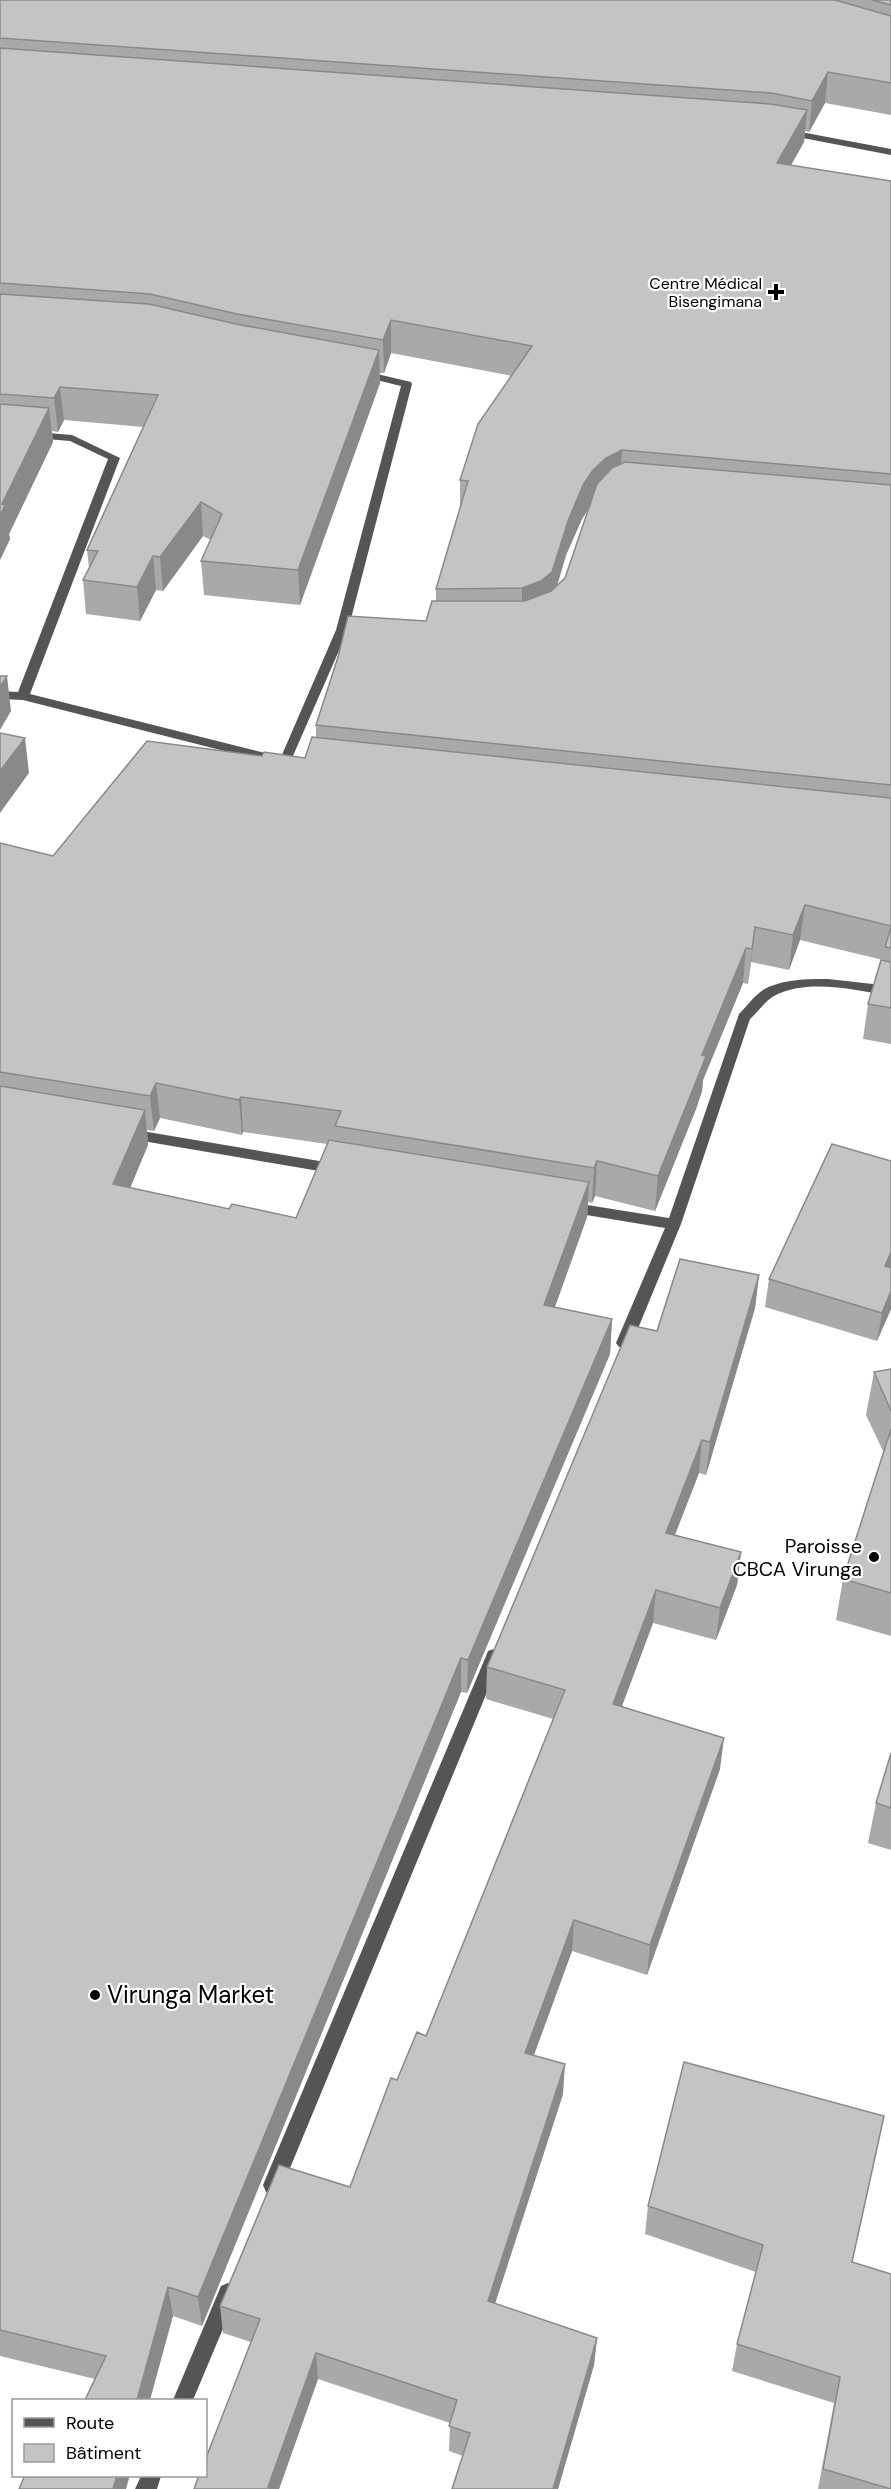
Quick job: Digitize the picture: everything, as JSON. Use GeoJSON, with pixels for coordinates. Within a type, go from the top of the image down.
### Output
{"type":"FeatureCollection","features":[{"type":"Feature","properties":{"kind":"street"},"geometry":{"type":"LineString","coordinates":[[779,131],[891,152]]}},
{"type":"Feature","properties":{"kind":"street"},"geometry":{"type":"LineString","coordinates":[[0,695],[23,696],[290,763],[348,630],[407,384],[351,371]]}},
{"type":"Feature","properties":{"kind":"street"},"geometry":{"type":"LineString","coordinates":[[0,432],[72,438],[114,458],[23,696]]}},
{"type":"Feature","properties":{"kind":"street"},"geometry":{"type":"LineString","coordinates":[[619,1356],[674,1224],[744,1017],[768,994],[801,984],[841,984],[891,991]]}},
{"type":"Feature","properties":{"kind":"street"},"geometry":{"type":"LineString","coordinates":[[113,1132],[347,1170]]}},
{"type":"Feature","properties":{"kind":"street"},"geometry":{"type":"LineString","coordinates":[[557,1205],[674,1224]]}},
{"type":"Feature","properties":{"kind":"street"},"geometry":{"type":"LineString","coordinates":[[265,2203],[500,1642]]}},
{"type":"Feature","properties":{"kind":"street"},"geometry":{"type":"LineString","coordinates":[[183,2399],[233,2280]]}},
{"type":"Feature","properties":{"kind":"building"},"geometry":{"type":"Polygon","coordinates":[[[0,0],[835,0],[891,16],[891,83],[828,72],[812,101],[771,93],[0,38],[0,0]]]}},
{"type":"Feature","properties":{"kind":"building"},"geometry":{"type":"Polygon","coordinates":[[[872,0],[891,0],[891,5],[872,0]]]}},
{"type":"Feature","properties":{"kind":"building"},"geometry":{"type":"Polygon","coordinates":[[[0,48],[770,104],[807,110],[777,163],[891,181],[891,474],[622,450],[606,458],[593,470],[583,485],[568,521],[552,572],[541,581],[522,588],[436,589],[468,481],[460,480],[478,424],[532,346],[391,320],[383,340],[237,314],[150,294],[0,283],[0,48]]]}},
{"type":"Feature","properties":{"kind":"building"},"geometry":{"type":"Polygon","coordinates":[[[0,294],[149,304],[236,324],[379,350],[298,570],[201,561],[222,514],[201,502],[160,557],[153,556],[137,587],[83,580],[98,551],[87,550],[158,395],[60,387],[54,398],[0,394],[0,294]]]}},
{"type":"Feature","properties":{"kind":"building"},"geometry":{"type":"Polygon","coordinates":[[[0,404],[49,408],[2,504],[5,505],[0,516],[0,404]]]}},
{"type":"Feature","properties":{"kind":"building"},"geometry":{"type":"Polygon","coordinates":[[[625,462],[891,485],[891,785],[316,725],[338,657],[348,616],[426,621],[432,601],[525,601],[551,591],[565,578],[597,484],[612,468],[625,462]]]}},
{"type":"Feature","properties":{"kind":"building"},"geometry":{"type":"Polygon","coordinates":[[[0,676],[7,676],[0,687],[0,676]]]}},
{"type":"Feature","properties":{"kind":"building"},"geometry":{"type":"Polygon","coordinates":[[[0,733],[25,738],[0,771],[0,733]]]}},
{"type":"Feature","properties":{"kind":"building"},"geometry":{"type":"Polygon","coordinates":[[[312,737],[891,798],[891,926],[805,905],[793,935],[755,927],[752,949],[746,948],[702,1055],[706,1056],[658,1176],[597,1161],[594,1168],[335,1126],[341,1111],[241,1097],[239,1100],[156,1083],[150,1096],[0,1072],[0,843],[53,856],[147,741],[262,756],[264,752],[305,758],[312,737]]]}},
{"type":"Feature","properties":{"kind":"building"},"geometry":{"type":"Polygon","coordinates":[[[891,927],[891,948],[885,947],[891,927]]]}},
{"type":"Feature","properties":{"kind":"building"},"geometry":{"type":"Polygon","coordinates":[[[881,960],[891,962],[891,1008],[868,1004],[881,960]]]}},
{"type":"Feature","properties":{"kind":"building"},"geometry":{"type":"Polygon","coordinates":[[[0,1086],[145,1110],[113,1184],[229,1209],[232,1204],[296,1218],[329,1140],[589,1182],[544,1305],[612,1319],[468,1660],[461,1658],[198,2297],[168,2287],[137,2399],[85,2399],[106,2356],[0,2330],[0,1086]]]}},
{"type":"Feature","properties":{"kind":"building"},"geometry":{"type":"Polygon","coordinates":[[[832,1144],[891,1161],[891,1252],[885,1266],[891,1268],[891,1291],[882,1313],[769,1279],[832,1144]]]}},
{"type":"Feature","properties":{"kind":"building"},"geometry":{"type":"Polygon","coordinates":[[[680,1259],[759,1275],[710,1442],[702,1440],[666,1533],[741,1552],[720,1608],[656,1590],[613,1704],[724,1738],[650,1945],[574,1920],[525,2053],[565,2064],[488,2301],[597,2338],[553,2489],[452,2489],[470,2433],[449,2426],[457,2400],[316,2353],[268,2487],[274,2489],[194,2489],[198,2477],[207,2477],[207,2455],[260,2319],[220,2306],[279,2165],[350,2187],[391,2078],[397,2080],[417,2032],[426,2036],[565,1690],[487,1667],[630,1325],[657,1331],[680,1259]]]}},
{"type":"Feature","properties":{"kind":"building"},"geometry":{"type":"Polygon","coordinates":[[[891,1369],[891,1411],[874,1372],[891,1369]]]}},
{"type":"Feature","properties":{"kind":"building"},"geometry":{"type":"Polygon","coordinates":[[[891,1429],[891,1593],[843,1579],[891,1429]]]}},
{"type":"Feature","properties":{"kind":"building"},"geometry":{"type":"Polygon","coordinates":[[[891,1753],[891,1808],[876,1803],[891,1753]]]}},
{"type":"Feature","properties":{"kind":"building"},"geometry":{"type":"Polygon","coordinates":[[[684,2062],[884,2116],[852,2262],[891,2274],[891,2489],[823,2469],[840,2377],[737,2344],[763,2245],[648,2206],[684,2062]]]}},
{"type":"Feature","properties":{"kind":"building"},"geometry":{"type":"Polygon","coordinates":[[[24,2477],[116,2477],[113,2489],[19,2489],[24,2477]]]}},
{"type":"Feature","properties":{"kind":"place","name":"Centre Médical Bisengimana"},"geometry":{"type":"Point","coordinates":[776,292]}},
{"type":"Feature","properties":{"kind":"place","name":"Paroisse CBCA Virunga"},"geometry":{"type":"Point","coordinates":[874,1557]}},
{"type":"Feature","properties":{"kind":"place","name":"Virunga Market"},"geometry":{"type":"Point","coordinates":[95,1995]}}]}
